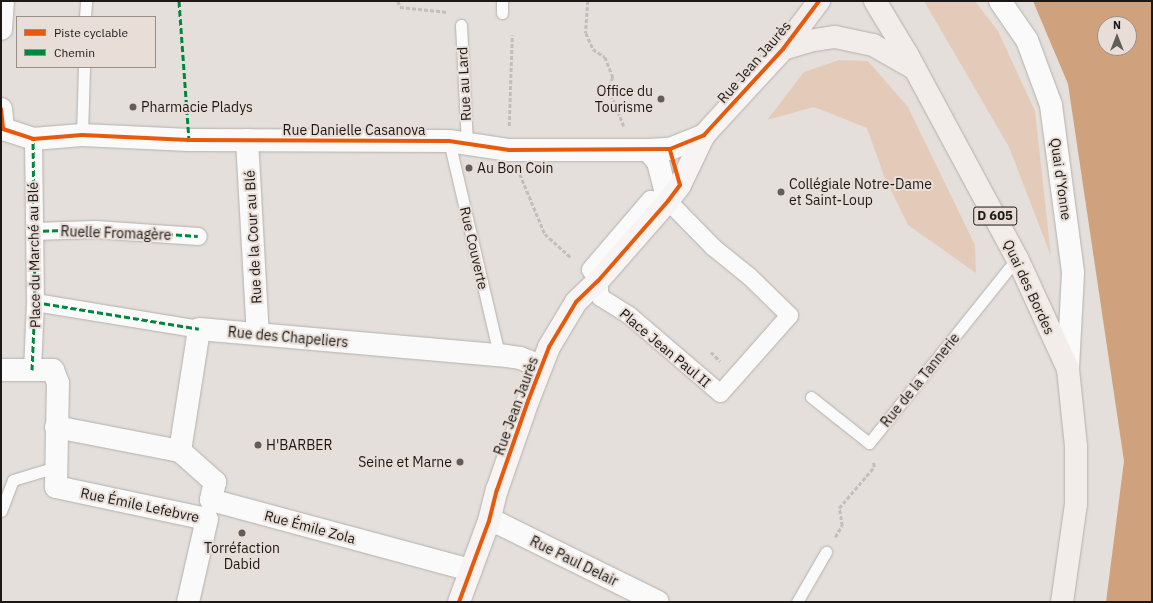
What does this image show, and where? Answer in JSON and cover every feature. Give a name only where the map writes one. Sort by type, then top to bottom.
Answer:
[{"type":"main road","name":"Rue Jean Jaurès","points":[[460,602],[489,521],[497,490],[549,347],[576,302],[598,281],[668,201],[680,185],[704,135],[783,49],[819,1]]},
{"type":"main road","name":"Quai des Bordes","points":[[875,1],[915,69],[1017,258],[1068,369],[1076,446],[1076,504],[1062,602]]},
{"type":"main road","points":[[783,49],[809,41],[835,37],[873,45],[915,69]]},
{"type":"street","points":[[1,29],[3,1]]},
{"type":"street","name":"Quai d'Yonne","points":[[1000,1],[1026,40],[1051,105],[1073,273],[1068,369]]},
{"type":"street","name":"Rue Danielle Casanova","points":[[2,119],[33,139],[82,135],[189,140],[458,142],[509,150],[670,149],[704,135]]},
{"type":"street","name":"Place du Marché au Blé","points":[[33,139],[36,302],[43,370]]},
{"type":"street","name":"Rue de la Cour au Blé","points":[[247,140],[258,334]]},
{"type":"street","points":[[640,150],[658,162],[668,201]]},
{"type":"street","name":"Place Jean Paul II","points":[[598,281],[600,297],[629,315],[720,393],[779,326],[789,314],[749,276],[713,247],[668,201]]},
{"type":"street","name":"Ruelle Fromagère","points":[[34,232],[95,229],[198,236]]},
{"type":"street","name":"Rue des Chapeliers","points":[[36,302],[198,329],[499,355],[520,358],[541,366]]},
{"type":"street","points":[[180,451],[198,329]]},
{"type":"street","points":[[1,370],[43,370],[58,383],[56,467]]},
{"type":"street","points":[[56,427],[180,451],[214,482],[209,509]]},
{"type":"street","name":"Rue Émile Lefebvre","points":[[56,467],[56,487],[209,509],[188,602]]},
{"type":"street","name":"Rue Émile Zola","points":[[209,509],[471,570]]},
{"type":"street","name":"Rue Paul Delair","points":[[489,521],[500,524],[658,602]]},
{"type":"lane","points":[[85,16],[86,1]]},
{"type":"lane","points":[[502,1],[502,13]]},
{"type":"lane","name":"Rue au Lard","points":[[458,142],[461,25]]},
{"type":"lane","points":[[82,135],[84,68]]},
{"type":"lane","name":"Rue Couverte","points":[[458,142],[499,355]]},
{"type":"lane","name":"Rue de la Tannerie","points":[[869,443],[1017,258]]},
{"type":"lane","points":[[811,397],[869,443]]},
{"type":"lane","points":[[1,511],[13,480],[56,467]]},
{"type":"lane","points":[[798,602],[826,552]]},
{"type":"path","points":[[398,1],[400,7],[448,11],[461,25]]},
{"type":"path","points":[[588,1],[586,33],[593,49],[605,57],[613,78],[609,89],[640,150]]},
{"type":"path","points":[[710,352],[723,363]]},
{"type":"path","points":[[826,552],[842,526],[839,508],[874,467],[869,443]]},
{"type":"shaded area","points":[[924,1],[975,1],[998,31],[1035,111],[1051,256],[1009,147]]},
{"type":"shaded area","points":[[1033,1],[1152,1],[1152,602],[1106,602],[1124,461],[1068,84]]},
{"type":"shaded area","points":[[839,60],[868,61],[908,107],[975,245],[976,273],[908,225],[884,176],[867,128],[814,107],[767,120],[804,72]]},
{"type":"marked path","points":[[179,1],[189,140]]},
{"type":"marked path","points":[[32,370],[35,302],[33,139]]},
{"type":"marked path","points":[[34,231],[95,229],[198,236]]},
{"type":"marked path","points":[[35,302],[199,329]]},
{"type":"cycle path","points":[[1,109],[3,129],[33,139],[82,135],[189,140],[449,141],[509,150],[670,149],[704,135],[783,49],[819,1]]},
{"type":"cycle path","points":[[459,602],[489,521],[497,490],[528,401],[549,347],[576,302],[598,281],[668,201],[680,185],[670,149]]},
{"type":"place","name":"Office du Tourisme","points":[[661,99]]},
{"type":"place","name":"Pharmacie Pladys","points":[[133,107]]},
{"type":"place","name":"Au Bon Coin","points":[[469,168]]},
{"type":"place","name":"Collégiale Notre-Dame et Saint-Loup","points":[[781,192]]},
{"type":"place","name":"H'BARBER","points":[[258,445]]},
{"type":"place","name":"Seine et Marne","points":[[460,462]]},
{"type":"place","name":"Torréfaction Dabid","points":[[242,533]]}]
